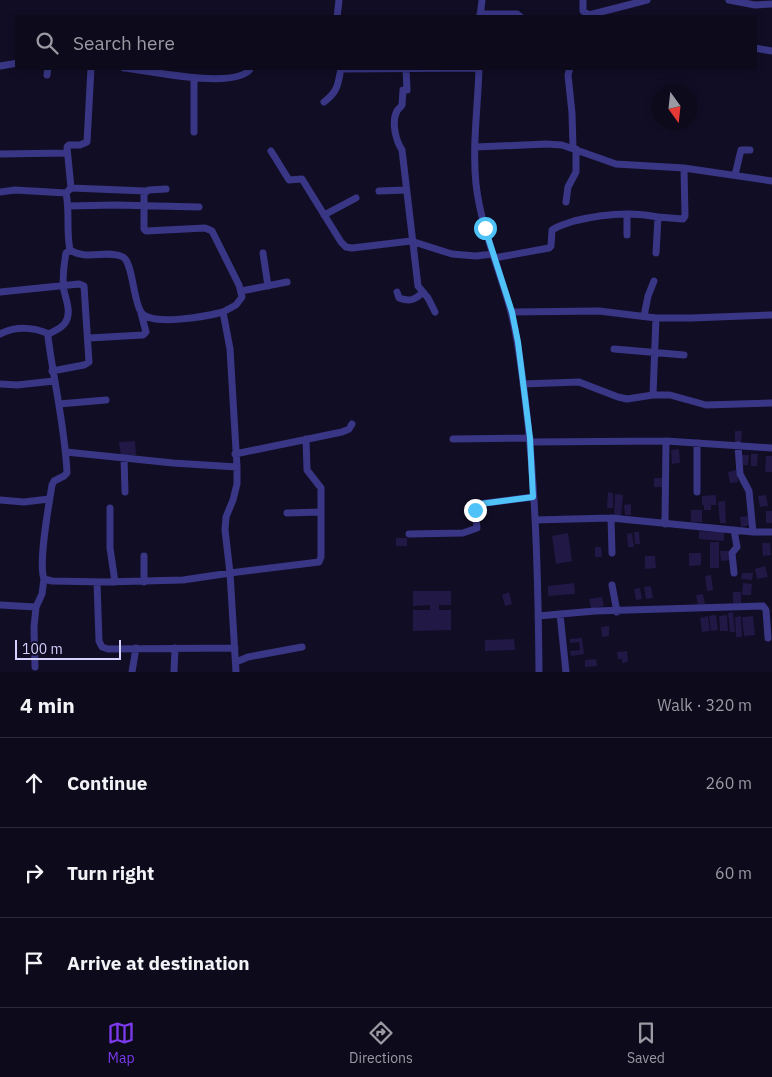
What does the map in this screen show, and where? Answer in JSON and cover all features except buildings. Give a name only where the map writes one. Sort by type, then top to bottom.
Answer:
[{"type":"street","points":[[337,15],[339,0]]},
{"type":"street","points":[[480,15],[482,0]]},
{"type":"street","points":[[583,0],[583,15],[623,8],[647,0]]},
{"type":"street","points":[[729,0],[754,5],[772,4]]},
{"type":"street","points":[[498,15],[518,15]]},
{"type":"street","points":[[757,49],[772,52]]},
{"type":"street","points":[[0,66],[15,64]]},
{"type":"street","points":[[70,250],[67,224],[67,148],[69,145],[80,145],[86,142],[90,70]]},
{"type":"street","points":[[140,70],[194,78],[227,78],[242,75],[250,70]]},
{"type":"street","points":[[324,102],[337,89],[340,70]]},
{"type":"street","points":[[406,70],[407,90],[403,90],[402,105],[397,111],[395,121],[396,141],[402,150],[411,241],[418,286],[428,298],[435,312]]},
{"type":"street","points":[[479,70],[475,169],[478,198],[493,256],[512,312],[530,440],[539,672]]},
{"type":"street","points":[[566,202],[568,187],[576,172],[568,75],[569,70]]},
{"type":"street","points":[[194,78],[194,132]]},
{"type":"street","points":[[476,147],[562,145],[616,164],[684,168],[772,181]]},
{"type":"street","points":[[735,175],[740,150],[750,150]]},
{"type":"street","points":[[271,151],[289,180],[302,179],[346,247],[352,248],[411,241],[452,254],[476,256],[493,256],[549,248],[551,246],[552,230],[558,226],[601,215],[627,214],[683,219],[685,216],[684,168]]},
{"type":"street","points":[[0,154],[67,153]]},
{"type":"street","points":[[0,192],[15,190],[146,191],[166,188]]},
{"type":"street","points":[[379,192],[406,190]]},
{"type":"street","points":[[141,313],[151,318],[194,318],[223,312],[236,305],[242,297],[239,285],[212,231],[205,228],[146,231],[144,229],[146,191]]},
{"type":"street","points":[[324,215],[356,198]]},
{"type":"street","points":[[68,206],[199,207]]},
{"type":"street","points":[[627,214],[627,235]]},
{"type":"street","points":[[656,253],[658,217]]},
{"type":"street","points":[[49,334],[65,324],[68,317],[63,286],[66,253],[70,250]]},
{"type":"street","points":[[70,250],[81,255],[112,255],[122,257],[127,261],[146,332],[143,335],[89,338]]},
{"type":"street","points":[[263,253],[268,286]]},
{"type":"street","points":[[644,316],[648,296],[654,281]]},
{"type":"street","points":[[240,291],[287,282]]},
{"type":"street","points":[[0,292],[79,284],[84,286],[90,360],[88,364],[52,371]]},
{"type":"street","points":[[396,292],[396,296],[408,301],[417,298],[423,292]]},
{"type":"street","points":[[512,312],[599,311],[656,318],[772,314]]},
{"type":"street","points":[[223,312],[230,349],[237,467],[237,484],[225,524],[236,672]]},
{"type":"street","points":[[653,395],[656,318]]},
{"type":"street","points":[[0,334],[9,330],[33,328],[49,334]]},
{"type":"street","points":[[35,667],[34,626],[36,607],[42,594],[44,579],[42,574],[43,556],[49,500],[54,481],[67,473],[60,404],[52,371],[49,334]]},
{"type":"street","points":[[614,349],[654,354],[684,355]]},
{"type":"street","points":[[0,384],[17,385],[54,381]]},
{"type":"street","points":[[523,384],[571,381],[627,399],[653,395],[670,395],[706,405],[772,403]]},
{"type":"street","points":[[60,404],[106,400]]},
{"type":"street","points":[[235,454],[346,430],[352,424]]},
{"type":"street","points":[[44,579],[52,581],[97,582],[183,580],[319,562],[321,558],[320,487],[307,469],[306,439]]},
{"type":"street","points":[[453,439],[666,441],[772,448]]},
{"type":"street","points":[[665,524],[666,441]]},
{"type":"street","points":[[697,443],[697,492]]},
{"type":"street","points":[[738,445],[740,474],[749,491],[753,532]]},
{"type":"street","points":[[66,452],[172,463],[237,467]]},
{"type":"street","points":[[124,458],[125,492]]},
{"type":"street","points":[[409,534],[463,533],[472,530],[478,525],[475,507],[478,504],[533,497]]},
{"type":"street","points":[[0,500],[24,502],[49,500]]},
{"type":"street","points":[[110,508],[110,548],[115,582]]},
{"type":"street","points":[[287,513],[320,512]]},
{"type":"street","points":[[534,520],[611,518],[753,532],[772,532]]},
{"type":"street","points":[[611,518],[612,554]]},
{"type":"street","points":[[734,530],[737,547],[732,552],[734,573]]},
{"type":"street","points":[[144,556],[144,582]]},
{"type":"street","points":[[97,582],[97,607],[100,644],[102,647],[108,649],[235,648]]},
{"type":"street","points":[[612,585],[617,612]]},
{"type":"street","points":[[0,606],[36,607]]},
{"type":"street","points":[[538,616],[763,606],[766,610],[768,638]]},
{"type":"street","points":[[560,614],[566,672]]},
{"type":"street","points":[[236,662],[248,657],[302,647]]},
{"type":"street","points":[[132,672],[136,648]]},
{"type":"street","points":[[174,672],[175,648]]},
{"type":"route","points":[[475,510],[475,507],[480,504],[533,497],[530,438],[518,342],[512,312],[485,228]]}]
